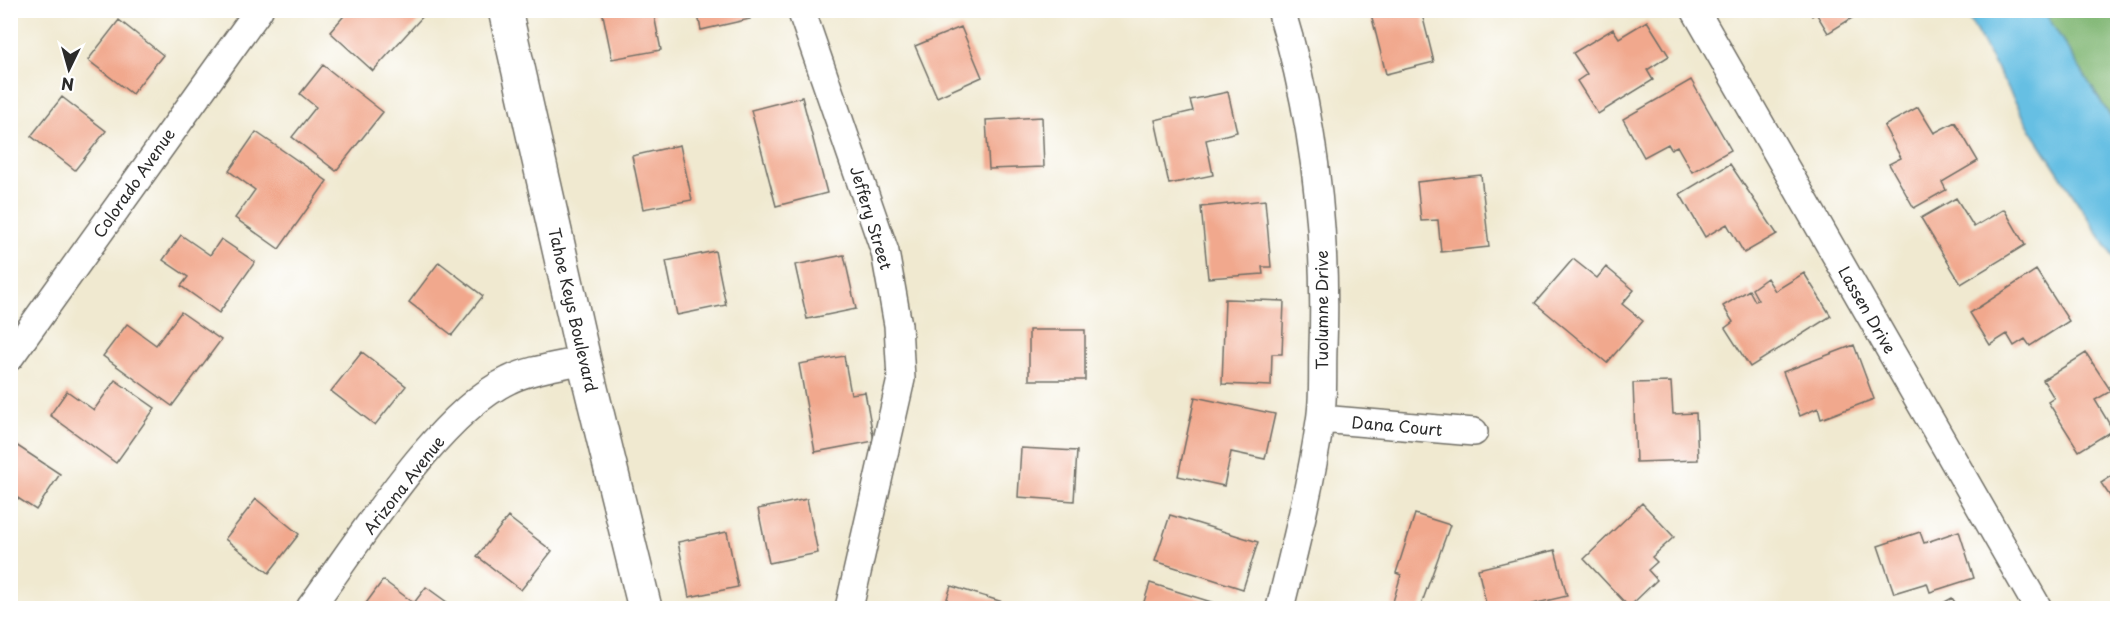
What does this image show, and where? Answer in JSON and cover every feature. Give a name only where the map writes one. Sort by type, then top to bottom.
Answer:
[{"type":"street","name":"Colorado Avenue","points":[[10,357],[259,10]]},
{"type":"street","name":"Tahoe Keys Boulevard","points":[[505,10],[584,360],[645,609]]},
{"type":"street","name":"Jeffery Street","points":[[801,10],[885,252],[898,325],[901,379],[849,609]]},
{"type":"street","name":"Tuolumne Drive","points":[[1280,609],[1298,537],[1321,419],[1324,315],[1320,193],[1297,61],[1281,10]]},
{"type":"street","name":"Lassen Drive","points":[[1695,10],[2038,609]]},
{"type":"street","name":"Arizona Avenue","points":[[310,609],[420,459],[472,403],[510,379],[584,360]]},
{"type":"street","name":"Dana Court","points":[[1321,419],[1474,432]]},
{"type":"green space","points":[[2044,11],[2117,11],[2117,127],[2047,18]]},
{"type":"water","points":[[1965,11],[2044,11],[2117,127],[2117,263],[2031,130]]},
{"type":"building","points":[[349,10],[422,10],[425,14],[373,71],[330,32]]},
{"type":"building","points":[[602,10],[653,10],[661,50],[612,59]]},
{"type":"building","points":[[697,10],[748,10],[750,19],[701,30]]},
{"type":"building","points":[[1370,10],[1421,10],[1434,62],[1386,74]]},
{"type":"building","points":[[1808,10],[1865,10],[1828,33],[1816,13],[1812,16]]},
{"type":"building","points":[[119,20],[163,55],[132,94],[88,60]]},
{"type":"building","points":[[1647,21],[1669,56],[1647,70],[1653,80],[1598,114],[1577,81],[1587,74],[1573,53],[1613,29],[1619,38]]},
{"type":"building","points":[[961,27],[982,77],[937,97],[915,46]]},
{"type":"building","points":[[323,65],[383,112],[336,171],[292,137],[316,107],[300,94]]},
{"type":"building","points":[[1691,80],[1731,150],[1692,172],[1677,146],[1671,149],[1668,144],[1644,157],[1623,119]]},
{"type":"building","points":[[1228,92],[1237,132],[1206,140],[1213,175],[1169,184],[1155,120],[1193,111],[1190,100]]},
{"type":"building","points":[[62,97],[106,131],[75,170],[31,136]]},
{"type":"building","points":[[802,97],[827,193],[776,206],[751,110]]},
{"type":"building","points":[[1918,107],[1934,133],[1955,122],[1978,161],[1942,182],[1946,190],[1914,208],[1889,164],[1901,158],[1884,126]]},
{"type":"building","points":[[1042,117],[1044,167],[989,169],[986,120]]},
{"type":"building","points":[[256,132],[327,181],[279,249],[235,218],[255,190],[229,171]]},
{"type":"building","points":[[680,145],[692,200],[643,209],[632,156]]},
{"type":"building","points":[[1730,164],[1777,234],[1744,253],[1727,224],[1705,237],[1680,194]]},
{"type":"building","points":[[1481,175],[1489,247],[1441,252],[1438,220],[1421,221],[1417,182]]},
{"type":"building","points":[[1956,198],[1974,227],[2004,209],[2025,245],[1961,284],[1921,218]]},
{"type":"building","points":[[1265,200],[1271,267],[1262,267],[1263,274],[1208,278],[1201,207]]},
{"type":"building","points":[[181,235],[210,255],[221,239],[255,262],[219,313],[181,286],[188,277],[163,260]]},
{"type":"building","points":[[715,251],[726,305],[677,315],[666,261]]},
{"type":"building","points":[[844,255],[856,309],[807,319],[795,265]]},
{"type":"building","points":[[1573,259],[1597,278],[1606,267],[1634,290],[1622,304],[1643,321],[1607,363],[1535,303]]},
{"type":"building","points":[[439,262],[483,296],[452,335],[409,302]]},
{"type":"building","points":[[2036,270],[2069,321],[2030,346],[2025,339],[2014,346],[2007,334],[1990,345],[1970,313]]},
{"type":"building","points":[[1804,273],[1831,316],[1750,367],[1725,328],[1733,322],[1723,306],[1749,290],[1755,301],[1758,300],[1752,289],[1767,278],[1775,291]]},
{"type":"building","points":[[1225,299],[1284,301],[1282,354],[1272,354],[1271,386],[1222,384]]},
{"type":"building","points":[[181,312],[221,340],[172,406],[103,356],[127,324],[156,345]]},
{"type":"building","points":[[1029,330],[1085,330],[1085,380],[1029,380]]},
{"type":"building","points":[[1854,345],[1874,399],[1821,419],[1818,408],[1800,416],[1783,372]]},
{"type":"building","points":[[362,352],[406,386],[375,425],[331,391]]},
{"type":"building","points":[[2086,353],[2111,391],[2095,400],[2113,430],[2079,451],[2048,402],[2054,398],[2043,380]]},
{"type":"building","points":[[844,356],[851,394],[865,392],[874,441],[815,452],[799,364]]},
{"type":"building","points":[[115,380],[155,408],[116,463],[50,415],[67,391],[94,410]]},
{"type":"building","points":[[1671,382],[1673,414],[1696,413],[1698,460],[1636,462],[1633,383]]},
{"type":"building","points":[[1195,397],[1275,414],[1265,459],[1231,452],[1224,486],[1178,476]]},
{"type":"building","points":[[16,445],[60,474],[36,510],[10,493],[10,454]]},
{"type":"building","points":[[1021,448],[1077,451],[1074,501],[1018,497]]},
{"type":"building","points":[[2118,472],[2118,508],[2101,483]]},
{"type":"building","points":[[256,499],[299,534],[269,573],[225,539]]},
{"type":"building","points":[[807,499],[818,553],[769,563],[758,509]]},
{"type":"building","points":[[1642,503],[1674,537],[1652,557],[1657,562],[1648,570],[1657,580],[1629,607],[1584,559]]},
{"type":"building","points":[[1415,514],[1450,525],[1420,608],[1402,608],[1392,605],[1401,575],[1396,573]]},
{"type":"building","points":[[1170,515],[1258,542],[1243,589],[1155,561]]},
{"type":"building","points":[[508,517],[552,551],[521,590],[477,556]]},
{"type":"building","points":[[1959,531],[1974,578],[1930,592],[1927,583],[1894,593],[1878,546],[1920,532],[1924,543]]},
{"type":"building","points":[[727,532],[738,587],[689,597],[678,542]]},
{"type":"building","points":[[1555,550],[1567,596],[1516,608],[1487,608],[1478,569]]},
{"type":"building","points":[[383,580],[414,603],[426,587],[455,608],[368,608],[364,606]]},
{"type":"building","points":[[1150,583],[1221,605],[1220,608],[1142,608]]},
{"type":"building","points":[[951,586],[1022,608],[944,608]]},
{"type":"building","points":[[1952,598],[1959,608],[1934,608]]}]
